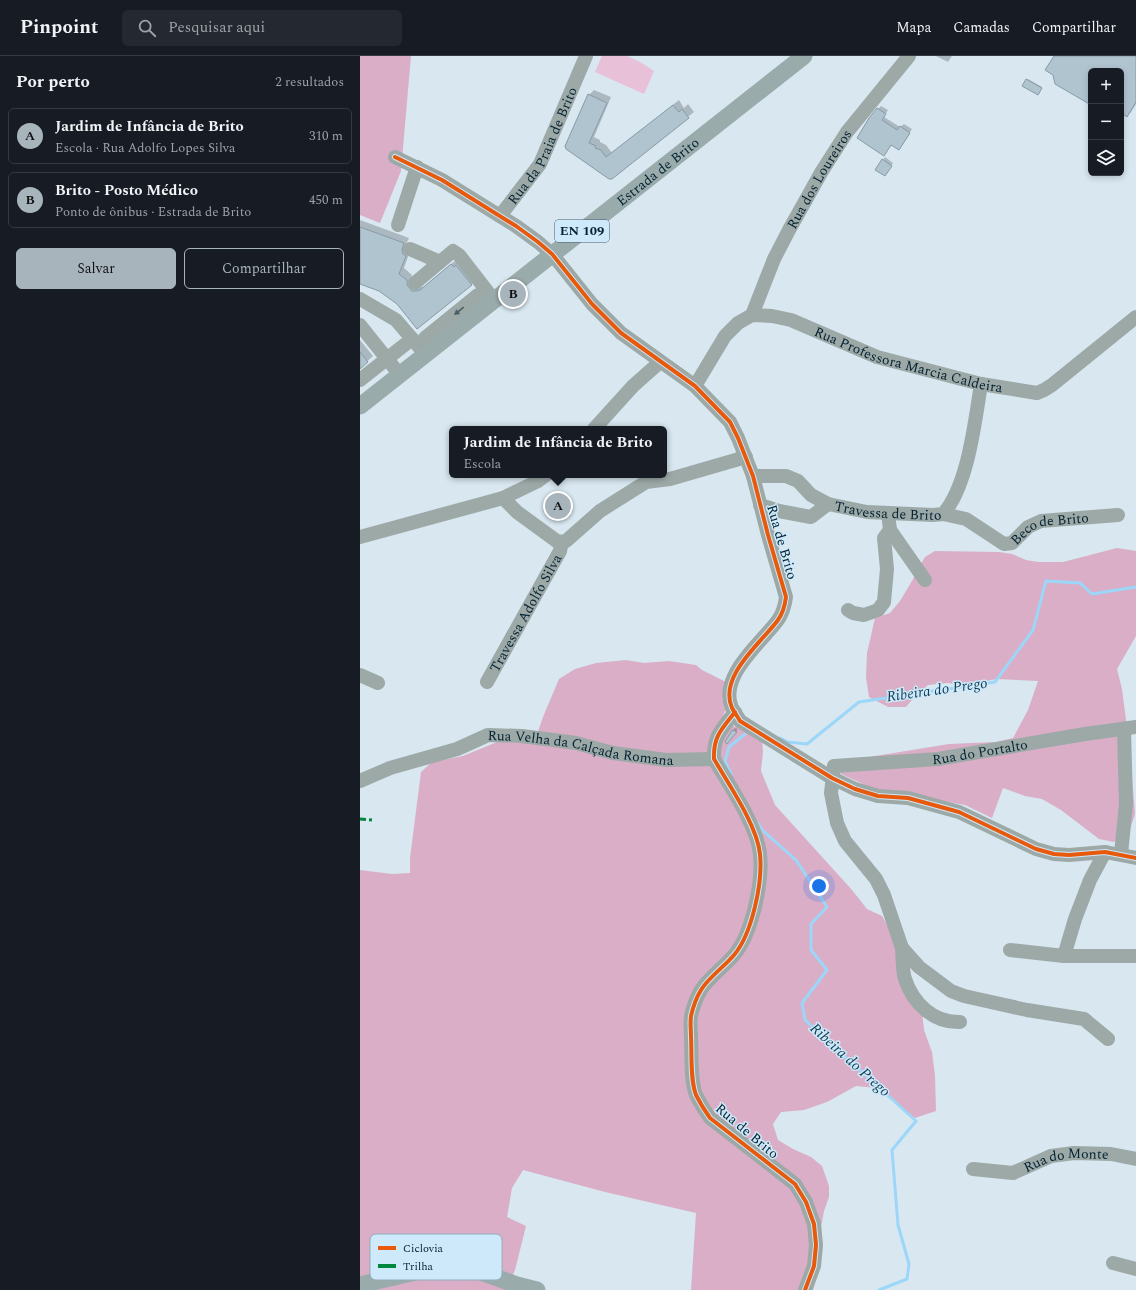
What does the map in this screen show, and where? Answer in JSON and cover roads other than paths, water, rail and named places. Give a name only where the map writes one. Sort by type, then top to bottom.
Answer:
[{"type":"main road","name":"Estrada de Brito","points":[[360,406],[804,56]]},
{"type":"main road","points":[[360,1285],[381,1280]]},
{"type":"main road","points":[[502,1280],[537,1290]]},
{"type":"street","name":"Rua da Praia de Brito","points":[[552,254],[516,226],[500,216],[540,164],[586,56]]},
{"type":"street","name":"Rua dos Loureiros","points":[[752,315],[780,248],[822,171],[847,132],[909,56]]},
{"type":"street","points":[[395,157],[442,180],[500,216]]},
{"type":"street","points":[[398,225],[417,167]]},
{"type":"street","points":[[410,249],[440,262]]},
{"type":"street","points":[[415,283],[453,252],[459,255],[491,303]]},
{"type":"street","name":"Rua de Brito","points":[[552,254],[592,304],[621,333],[695,386],[730,422],[746,457],[753,476],[786,597],[785,606],[779,619],[736,671],[730,691],[732,707],[735,712]]},
{"type":"street","points":[[360,299],[396,320],[412,339],[429,351]]},
{"type":"street","points":[[695,386],[725,336],[738,323],[752,315]]},
{"type":"street","name":"Rua Professora Marcia Caldeira","points":[[752,315],[772,316],[791,320],[877,356],[982,384],[1037,393],[1044,390],[1136,317]]},
{"type":"street","points":[[360,325],[400,375]]},
{"type":"street","points":[[360,380],[412,339]]},
{"type":"street","points":[[597,426],[633,386],[660,362]]},
{"type":"street","name":"Travessa de Brito","points":[[753,476],[786,476],[798,481],[811,495],[828,504],[867,512],[933,515],[943,514],[950,506],[962,477],[972,440],[982,384]]},
{"type":"street","points":[[503,498],[517,512],[558,542],[562,542],[566,541],[600,511],[646,482],[670,479],[746,457]]},
{"type":"street","points":[[360,537],[503,498],[542,478]]},
{"type":"street","points":[[760,505],[778,511],[811,517],[828,504]]},
{"type":"street","points":[[888,513],[890,530],[925,580]]},
{"type":"street","name":"Beco de Brito","points":[[943,514],[966,518],[1004,544],[1012,543],[1028,527],[1041,521],[1118,515]]},
{"type":"street","points":[[848,610],[853,613],[864,615],[878,610],[884,602],[887,569],[884,538],[890,530]]},
{"type":"street","name":"Travessa Adolfo Silva","points":[[487,682],[560,551],[562,542]]},
{"type":"street","points":[[360,675],[378,683]]},
{"type":"street","points":[[714,759],[714,747],[719,732],[735,712],[740,721],[832,778],[855,789],[878,796],[908,798],[959,812],[1036,849],[1054,854],[1069,855],[1105,852],[1136,858]]},
{"type":"street","points":[[1121,854],[1131,804],[1130,728]]},
{"type":"street","name":"Rua do Portalto","points":[[832,778],[834,766],[938,759],[1084,734],[1130,728]]},
{"type":"street","name":"Rua Velha da Calçada Romana","points":[[360,781],[390,768],[457,749],[488,735],[522,736],[576,743],[613,754],[666,760],[714,759]]},
{"type":"street","name":"Rua de Brito","points":[[714,759],[752,825],[760,854],[760,875],[753,919],[744,940],[734,955],[701,990],[694,1004],[691,1017],[692,1068],[696,1093],[710,1118],[795,1184],[806,1202],[814,1224],[816,1246],[814,1266],[805,1290]]},
{"type":"street","points":[[832,778],[830,794],[837,823],[844,841],[876,879],[884,894],[902,948],[905,978],[910,991],[925,1011],[936,1017],[953,1022],[960,1022]]},
{"type":"street","points":[[1064,956],[1075,919],[1090,880],[1105,852]]},
{"type":"street","points":[[902,948],[919,967],[951,991],[971,998],[1027,1010],[1084,1019],[1108,1039]]},
{"type":"street","points":[[1010,950],[1064,956],[1136,956]]},
{"type":"street","name":"Rua do Monte","points":[[973,1169],[1013,1173],[1051,1156],[1074,1152],[1111,1154],[1136,1159]]},
{"type":"street","points":[[1113,1263],[1136,1269]]},
{"type":"waterway","name":"Ribeira do Prego","points":[[780,738],[788,742],[807,744],[859,702],[995,682],[1033,630],[1046,581],[1080,583],[1092,594],[1136,587]]},
{"type":"waterway","name":"Ribeira do Prego","points":[[731,774],[725,761],[729,747],[745,734]]},
{"type":"waterway","name":"Ribeira do Prego","points":[[758,823],[761,829],[796,860],[827,907],[811,924],[811,950],[827,970],[802,1003],[805,1020],[916,1121],[892,1150],[898,1225],[909,1264],[907,1279],[879,1290]]},
{"type":"place","name":"Brito - Posto Médico","points":[[513,294]]},
{"type":"place","name":"Jardim de Infância de Brito","points":[[558,506]]}]
